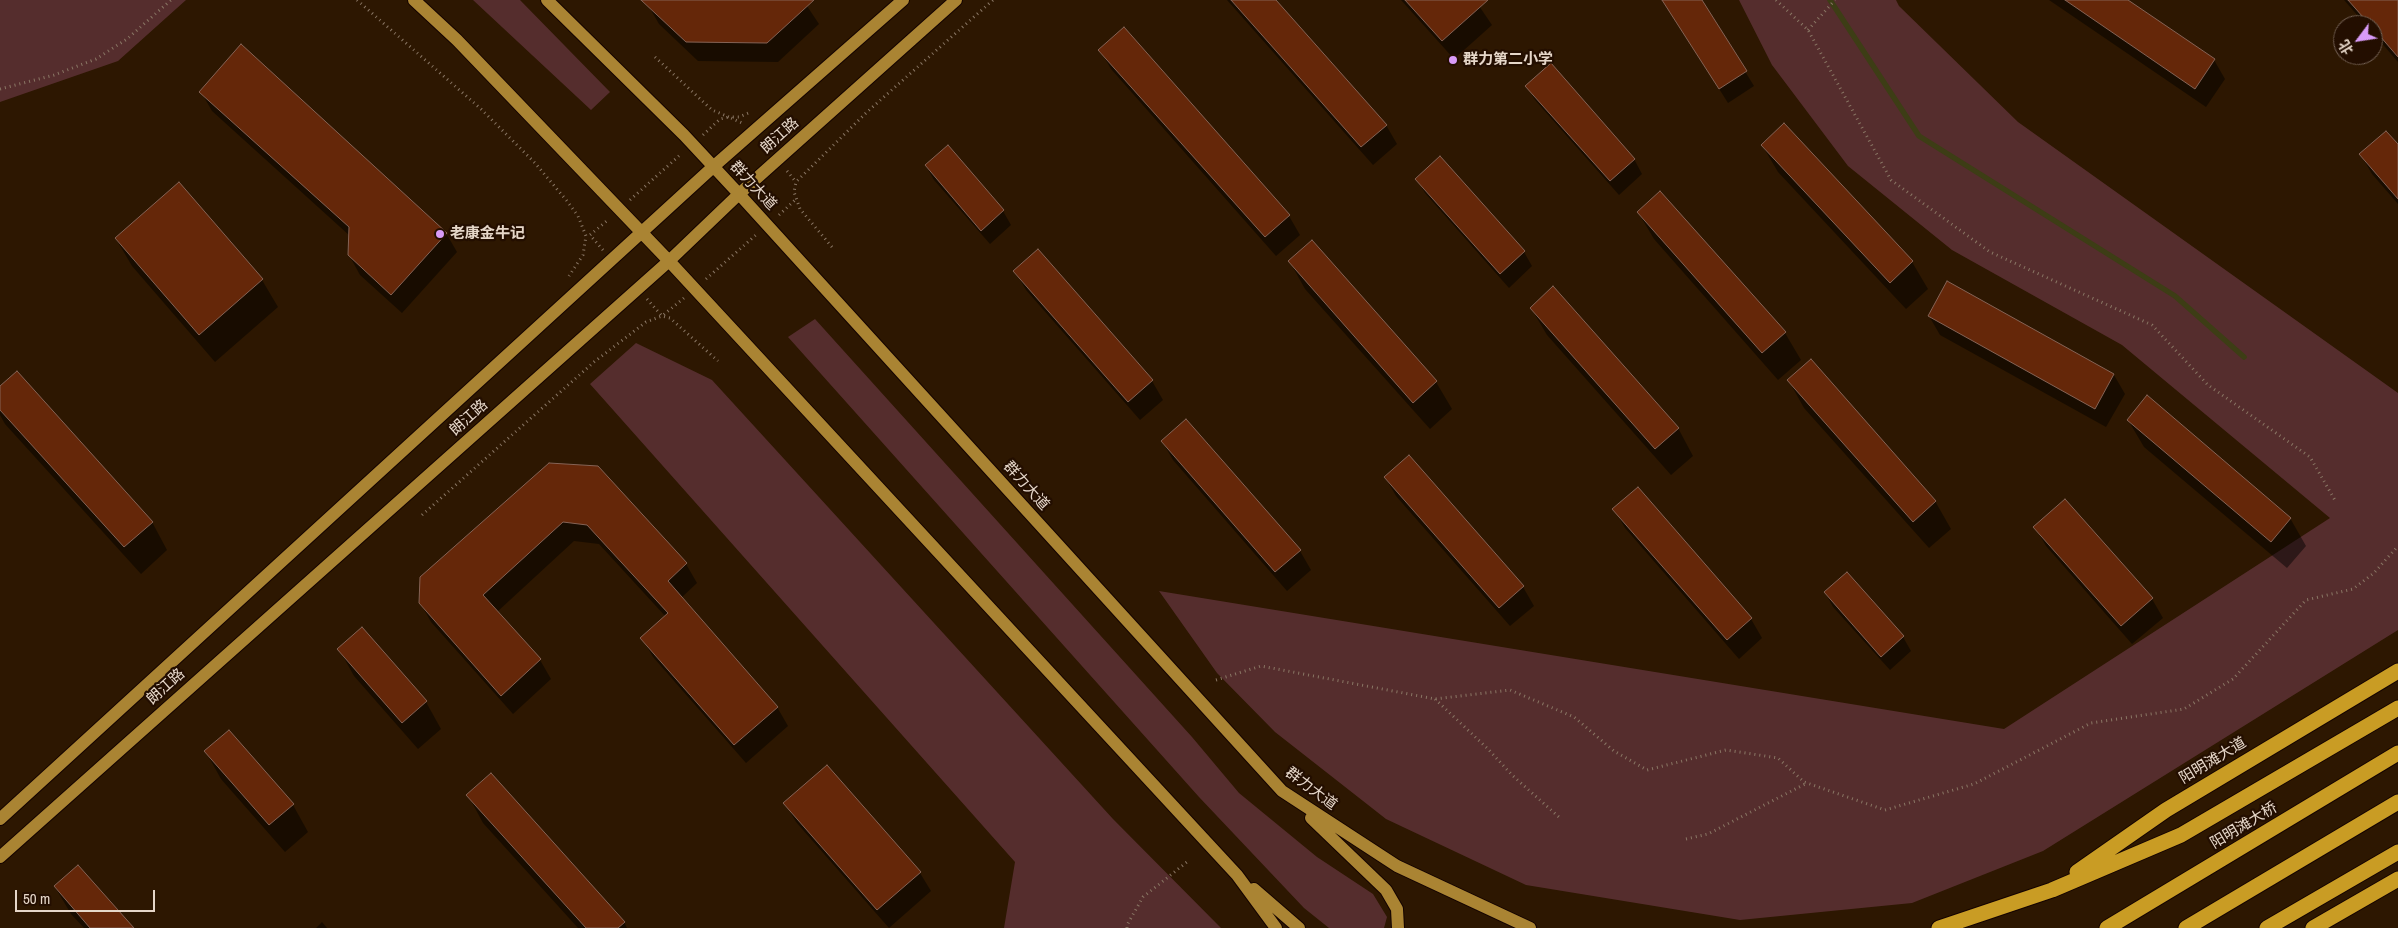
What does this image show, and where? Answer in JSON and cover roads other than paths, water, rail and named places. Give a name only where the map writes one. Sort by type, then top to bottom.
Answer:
[{"type":"highway","name":"阳明滩大道","points":[[2052,890],[2166,810],[2398,671]]},
{"type":"highway","points":[[1939,928],[2052,890],[2181,834],[2398,708]]},
{"type":"highway","name":"阳明滩大桥","points":[[2107,928],[2398,753]]},
{"type":"highway","points":[[2186,928],[2398,802]]},
{"type":"highway","points":[[2267,928],[2398,852]]},
{"type":"highway","points":[[2313,928],[2398,878]]},
{"type":"main road","points":[[414,0],[464,47],[669,261],[1237,875],[1276,928]]},
{"type":"main road","name":"群力大道","points":[[547,0],[740,194],[1282,791],[1397,866],[1530,928]]},
{"type":"main road","name":"朗江路","points":[[0,819],[713,167],[903,0]]},
{"type":"main road","name":"朗江路","points":[[0,857],[669,261],[740,194],[956,0]]},
{"type":"main road","points":[[1282,791],[1386,890],[1397,909],[1398,928]]},
{"type":"main road","points":[[1237,875],[1299,928]]},
{"type":"waterway","points":[[1830,0],[1919,136],[2175,296],[2244,357]]},
{"type":"place","name":"群力第二小学","points":[[1453,60]]},
{"type":"place","name":"老康金牛记","points":[[440,234]]}]
